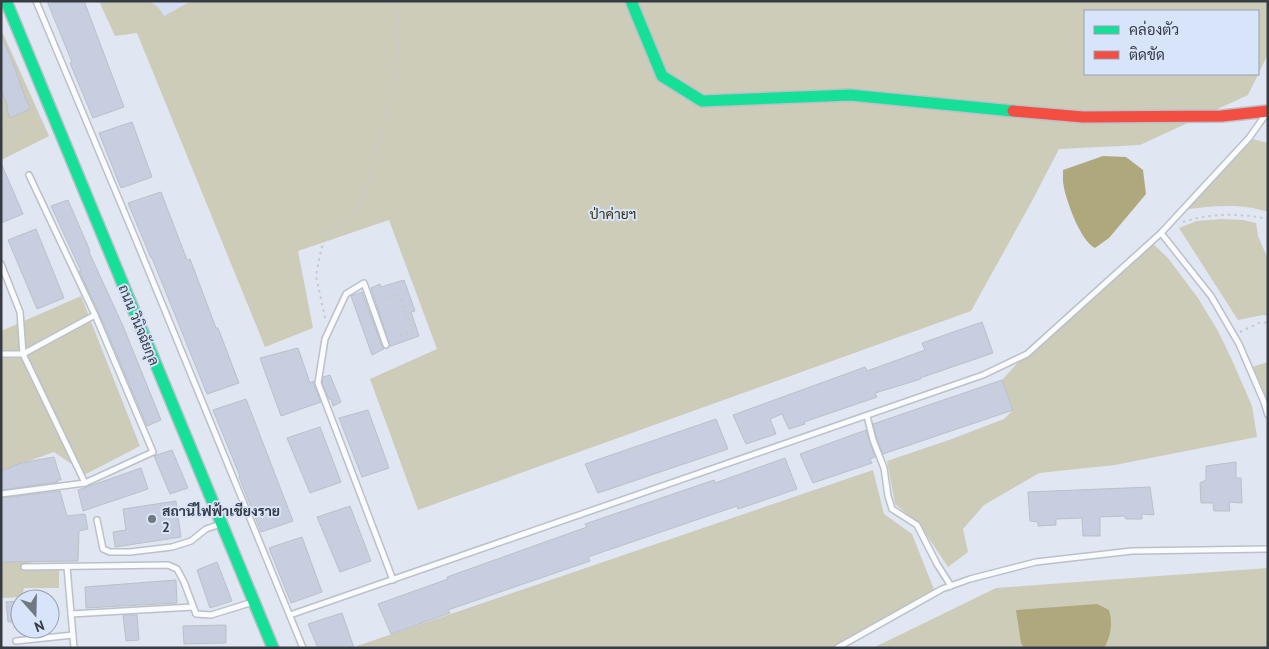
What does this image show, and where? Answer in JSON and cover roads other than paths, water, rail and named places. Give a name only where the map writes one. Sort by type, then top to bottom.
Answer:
[{"type":"street","name":"ถนน วินิจฉัยกุล","points":[[6,1],[273,648]]},
{"type":"street","points":[[631,1],[662,76],[702,101],[850,95],[1083,117],[1222,116],[1268,111]]},
{"type":"lane","points":[[36,1],[133,231],[304,648]]},
{"type":"lane","points":[[290,615],[983,376],[1027,354],[1161,233],[1249,138],[1268,111]]},
{"type":"lane","points":[[1,494],[85,483],[152,452],[95,315],[30,175]]},
{"type":"lane","points":[[1161,233],[1211,296],[1239,344],[1268,415]]},
{"type":"lane","points":[[1,264],[20,312],[23,354],[85,483]]},
{"type":"lane","points":[[386,345],[364,283],[346,294],[325,339],[318,383],[393,580]]},
{"type":"lane","points":[[1,354],[23,354],[95,315]]},
{"type":"lane","points":[[867,416],[884,468],[892,509],[917,525],[950,586]]},
{"type":"lane","points":[[98,520],[103,549],[110,552],[130,552],[172,547],[191,541],[206,530],[222,524]]},
{"type":"lane","points":[[836,648],[942,589],[970,579],[1036,562],[1132,551],[1268,549]]},
{"type":"lane","points":[[24,567],[168,565],[177,569],[196,614],[211,615],[254,601]]},
{"type":"lane","points":[[67,567],[74,648]]},
{"type":"lane","points":[[71,614],[193,607]]},
{"type":"lane","points":[[16,641],[73,636]]},
{"type":"place","name":"สถานีไฟฟ้าเชียงราย 2","points":[[152,519]]},
{"type":"park label","name":"ป่าค่ายฯ","points":[[613,214]]}]
